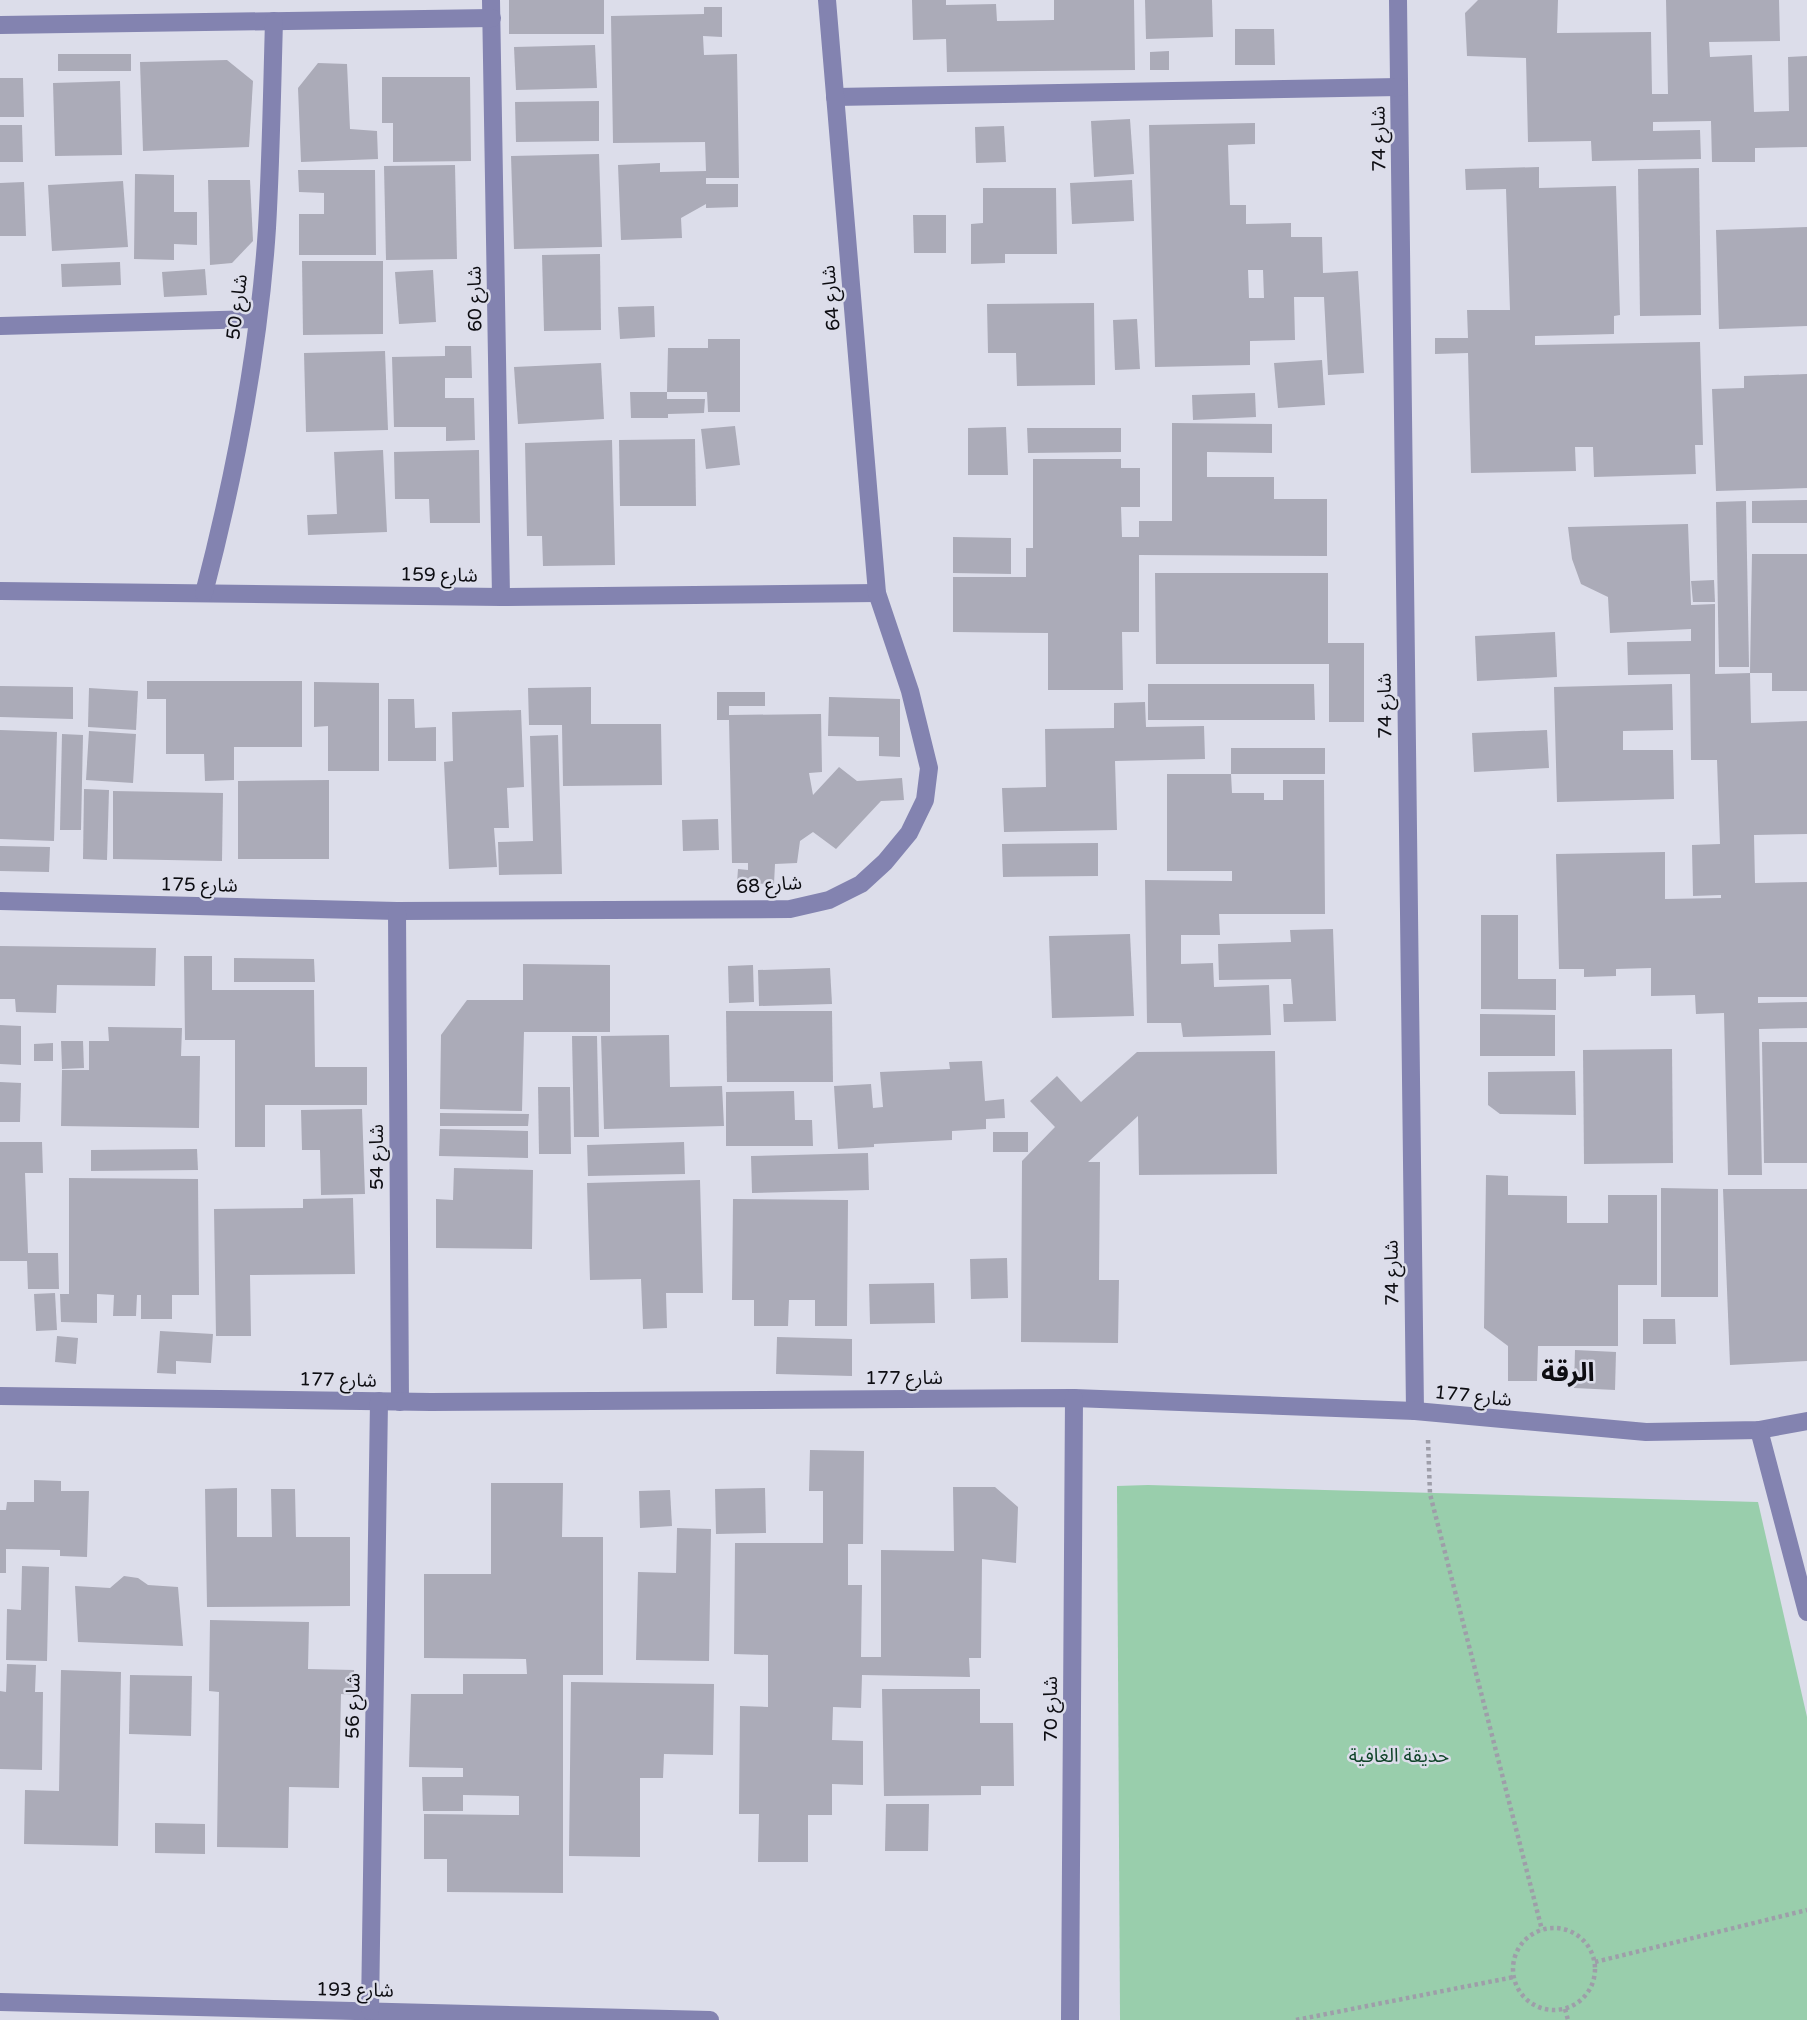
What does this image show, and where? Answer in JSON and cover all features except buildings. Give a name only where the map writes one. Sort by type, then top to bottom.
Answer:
[{"type":"street","name":"شارع 64","points":[[827,0],[877,593]]},
{"type":"street","name":"شارع 74","points":[[1398,0],[1421,1411]]},
{"type":"street","points":[[0,25],[274,21],[491,9]]},
{"type":"street","name":"شارع 60","points":[[491,9],[501,597]]},
{"type":"street","name":"شارع 50","points":[[204,593],[235,458],[257,319],[267,228],[274,21]]},
{"type":"street","points":[[835,97],[1399,87]]},
{"type":"street","points":[[0,326],[257,319]]},
{"type":"street","name":"شارع 159","points":[[0,591],[501,597],[877,593]]},
{"type":"street","name":"شارع 68","points":[[397,911],[790,909],[829,900],[861,884],[885,862],[909,833],[925,800],[929,768],[921,727],[877,593]]},
{"type":"street","name":"شارع 175","points":[[0,901],[397,911]]},
{"type":"street","name":"شارع 54","points":[[397,911],[400,1402]]},
{"type":"street","name":"شارع 177","points":[[0,1396],[400,1402],[1073,1398],[1421,1411],[1591,1430],[1646,1433],[1759,1430],[1807,1421]]},
{"type":"street","name":"شارع 70","points":[[1070,2020],[1073,1398]]},
{"type":"street","name":"شارع 56","points":[[370,2011],[379,1401]]},
{"type":"street","points":[[1759,1430],[1807,1612]]},
{"type":"street","name":"شارع 193","points":[[0,2002],[65,2012],[312,2015],[370,2011],[552,2018],[710,2020]]},
{"type":"path","points":[[1421,1411],[1430,1494],[1542,1930]]},
{"type":"path","points":[[1595,1962],[1807,1910]]},
{"type":"path","points":[[1556,1928],[1581,1938],[1595,1962],[1595,1974],[1586,1996],[1565,2008],[1549,2010],[1533,2004],[1521,1993],[1514,1977],[1514,1962],[1519,1948],[1542,1930],[1556,1928]]},
{"type":"path","points":[[1296,2020],[1514,1977]]},
{"type":"path","points":[[1565,2008],[1568,2020]]},
{"type":"green space","name":"حديقة الغافية","points":[[1117,1486],[1758,1502],[1807,1717],[1807,2020],[1120,2020]]},
{"type":"district","name":"الرقة","points":[[1568,1372]]}]
